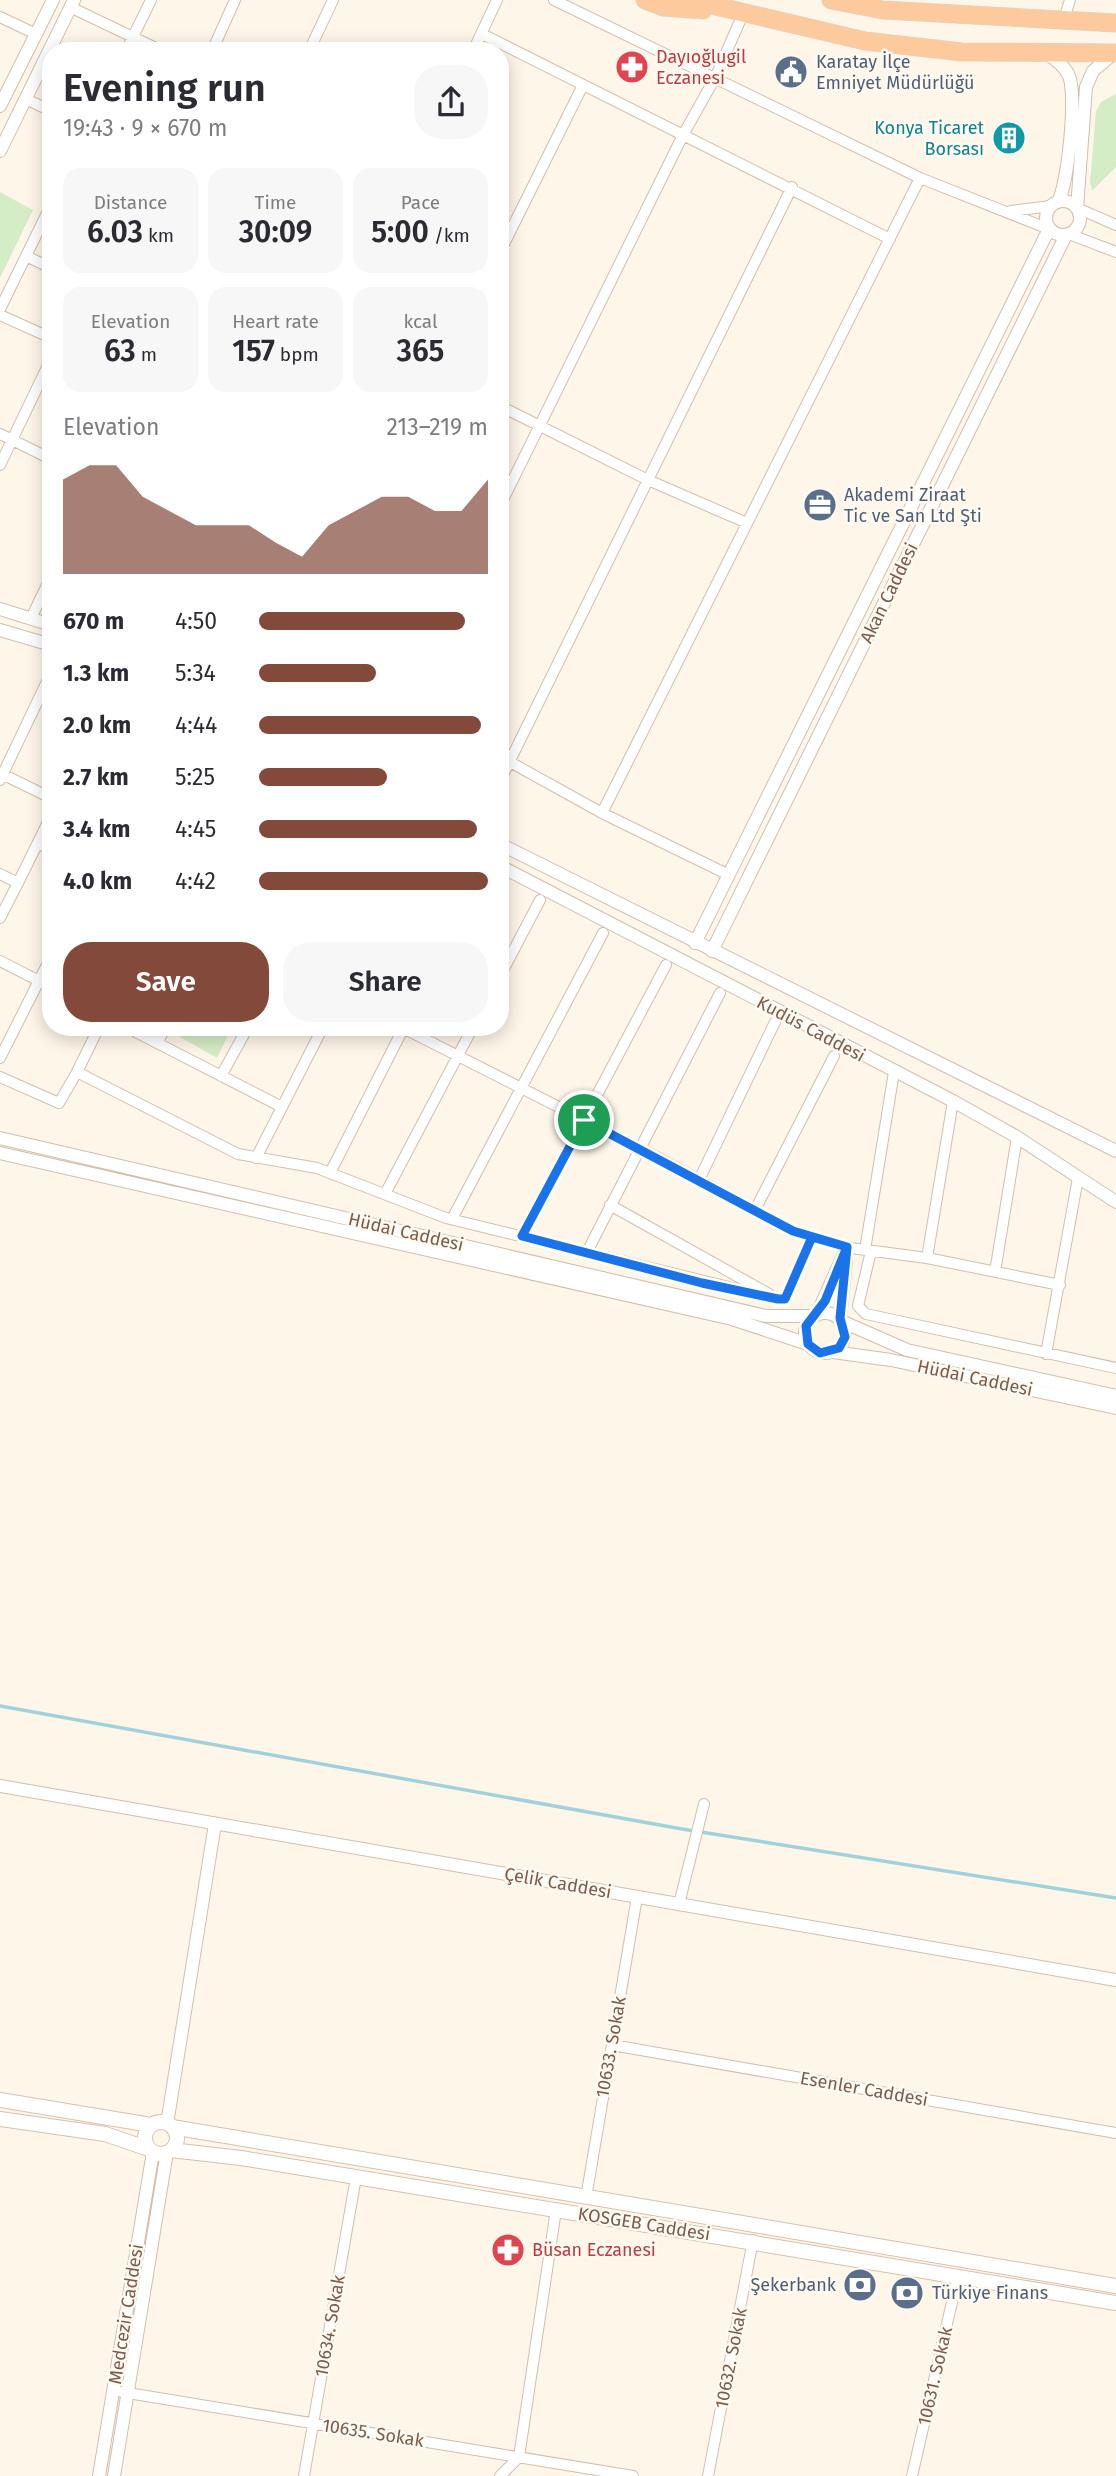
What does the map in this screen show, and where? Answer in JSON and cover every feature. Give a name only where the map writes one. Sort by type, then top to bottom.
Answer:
[{"type":"highway","points":[[645,0],[663,7],[738,13]]},
{"type":"highway","points":[[690,0],[865,41],[962,52],[1115,53]]},
{"type":"highway","points":[[831,0],[883,10],[1116,23]]},
{"type":"main road","points":[[0,2100],[151,2125],[145,2139],[160,2151],[176,2136],[169,2125]]},
{"type":"main road","name":"KOSGEB Caddesi","points":[[0,2119],[105,2134],[160,2151],[356,2177],[753,2240],[1116,2303]]},
{"type":"main road","name":"KOSGEB Caddesi","points":[[151,2125],[169,2125],[586,2197],[935,2253],[1116,2286]]},
{"type":"street","points":[[1,100],[53,0]]},
{"type":"street","points":[[131,42],[151,0]]},
{"type":"street","points":[[216,42],[235,0]]},
{"type":"street","points":[[313,42],[334,0]]},
{"type":"street","points":[[478,42],[497,0]]},
{"type":"street","points":[[554,0],[920,178],[1049,229],[1058,235],[1068,235],[1116,253]]},
{"type":"street","points":[[1063,22],[1070,0]]},
{"type":"street","points":[[54,42],[72,4],[143,42]]},
{"type":"street","points":[[509,488],[683,135],[715,78],[738,13]]},
{"type":"street","points":[[0,17],[36,34]]},
{"type":"street","points":[[482,34],[498,42]]},
{"type":"street","points":[[509,48],[792,187],[890,239]]},
{"type":"street","points":[[1046,53],[1063,67],[1072,86],[1066,183],[1046,216],[1049,229]]},
{"type":"street","points":[[1068,235],[1079,225],[1077,208],[1086,87],[1093,71],[1115,53]]},
{"type":"street","points":[[0,151],[42,66]]},
{"type":"street","points":[[509,234],[583,85]]},
{"type":"street","points":[[26,99],[42,107]]},
{"type":"street","points":[[603,813],[920,178]]},
{"type":"street","points":[[729,874],[603,813],[510,762],[792,187]]},
{"type":"street","points":[[1001,211],[1033,211],[1070,202],[1077,208],[1116,225]]},
{"type":"street","points":[[0,309],[42,223]]},
{"type":"street","name":"Akan Caddesi","points":[[695,943],[1049,229]]},
{"type":"street","name":"Akan Caddesi","points":[[712,951],[1068,235]]},
{"type":"street","points":[[26,256],[42,264]]},
{"type":"street","points":[[0,315],[42,334]]},
{"type":"street","points":[[0,465],[42,377]]},
{"type":"street","points":[[509,410],[648,480],[747,523]]},
{"type":"street","points":[[0,434],[42,455]]},
{"type":"street","points":[[31,618],[42,595]]},
{"type":"street","points":[[0,609],[42,622]]},
{"type":"street","points":[[0,630],[42,642]]},
{"type":"street","points":[[42,692],[1,776],[42,794]]},
{"type":"street","points":[[0,918],[42,833]]},
{"type":"street","points":[[37,843],[42,846]]},
{"type":"street","name":"Kudüs Caddesi","points":[[509,849],[1116,1151]]},
{"type":"street","name":"Kudüs Caddesi","points":[[509,871],[953,1101],[1017,1137],[1116,1202]]},
{"type":"street","points":[[0,874],[18,883]]},
{"type":"street","points":[[509,958],[540,900]]},
{"type":"street","points":[[452,1219],[603,933]]},
{"type":"street","points":[[0,961],[42,982]]},
{"type":"street","points":[[522,1236],[666,965]]},
{"type":"street","points":[[0,1058],[42,975]]},
{"type":"street","points":[[587,1252],[720,993]]},
{"type":"street","points":[[699,1180],[775,1022]]},
{"type":"street","points":[[0,1077],[58,1104],[95,1036]]},
{"type":"street","points":[[143,1036],[282,1107]]},
{"type":"street","points":[[157,1043],[161,1036]]},
{"type":"street","points":[[221,1076],[243,1036]]},
{"type":"street","points":[[256,1158],[318,1036]]},
{"type":"street","points":[[330,1173],[399,1036]]},
{"type":"street","points":[[419,1036],[793,1231],[847,1247],[927,1258],[1060,1285]]},
{"type":"street","points":[[385,1194],[468,1036]]},
{"type":"street","points":[[755,1210],[834,1056]]},
{"type":"street","points":[[77,1072],[238,1154],[330,1173],[452,1219],[702,1283],[785,1299],[812,1237]]},
{"type":"street","points":[[894,1072],[858,1306],[866,1314],[1116,1368]]},
{"type":"street","points":[[927,1258],[953,1101]]},
{"type":"street","points":[[995,1272],[1017,1137]]},
{"type":"street","name":"Hüdai Caddesi","points":[[0,1138],[766,1316],[815,1315]]},
{"type":"street","name":"Hüdai Caddesi","points":[[0,1153],[682,1308],[808,1344]]},
{"type":"street","points":[[1046,1354],[1078,1178]]},
{"type":"street","points":[[610,1205],[778,1299]]},
{"type":"street","points":[[847,1247],[841,1320],[845,1337],[833,1352],[820,1353],[808,1344],[806,1326],[815,1315],[847,1247]]},
{"type":"street","points":[[815,1315],[827,1312],[841,1320]]},
{"type":"street","name":"Hüdai Caddesi","points":[[841,1320],[907,1350],[1116,1396]]},
{"type":"street","name":"Hüdai Caddesi","points":[[833,1352],[891,1360],[1116,1408]]},
{"type":"street","name":"Çelik Caddesi","points":[[0,1786],[1116,1980]]},
{"type":"street","points":[[679,1904],[704,1804]]},
{"type":"street","points":[[169,2125],[215,1824]]},
{"type":"street","name":"10633. Sokak","points":[[586,2197],[637,1897]]},
{"type":"street","name":"Esenler Caddesi","points":[[612,2045],[1116,2133]]},
{"type":"street","name":"Medcezir Caddesi","points":[[99,2476],[113,2390],[160,2151]]},
{"type":"street","name":"Medcezir Caddesi","points":[[114,2476],[128,2393],[160,2151]]},
{"type":"street","name":"10634. Sokak","points":[[304,2476],[356,2177]]},
{"type":"street","points":[[500,2476],[519,2457],[556,2210]]},
{"type":"street","name":"10632. Sokak","points":[[708,2476],[753,2240]]},
{"type":"street","name":"10631. Sokak","points":[[912,2476],[958,2276]]},
{"type":"street","name":"10635. Sokak","points":[[113,2390],[633,2476]]},
{"type":"green space","points":[[1116,94],[1116,167],[1092,191],[1090,182],[1096,111],[1101,102]]},
{"type":"green space","points":[[0,192],[33,210],[0,278]]},
{"type":"green space","points":[[178,1036],[228,1036],[217,1058]]},
{"type":"waterway","points":[[0,1706],[682,1829],[1116,1898]]},
{"type":"place","name":"Dayıoğlugil Eczanesi","points":[[632,67]]},
{"type":"place","name":"Karatay İlçe Emniyet Müdürlüğü","points":[[791,72]]},
{"type":"place","name":"Konya Ticaret Borsası","points":[[1009,138]]},
{"type":"place","name":"Akademi Ziraat Tic ve San Ltd Şti","points":[[820,505]]},
{"type":"place","name":"Büsan Eczanesi","points":[[508,2250]]},
{"type":"place","name":"Şekerbank","points":[[860,2285]]},
{"type":"place","name":"Türkiye Finans","points":[[907,2293]]},
{"type":"route","points":[[584,1120],[522,1236],[702,1283],[778,1299],[785,1299],[812,1237],[847,1247],[825,1301],[809,1321],[805,1333],[809,1346],[820,1353],[833,1352],[839,1348],[846,1330],[840,1318],[847,1247],[793,1231],[584,1120]]}]
